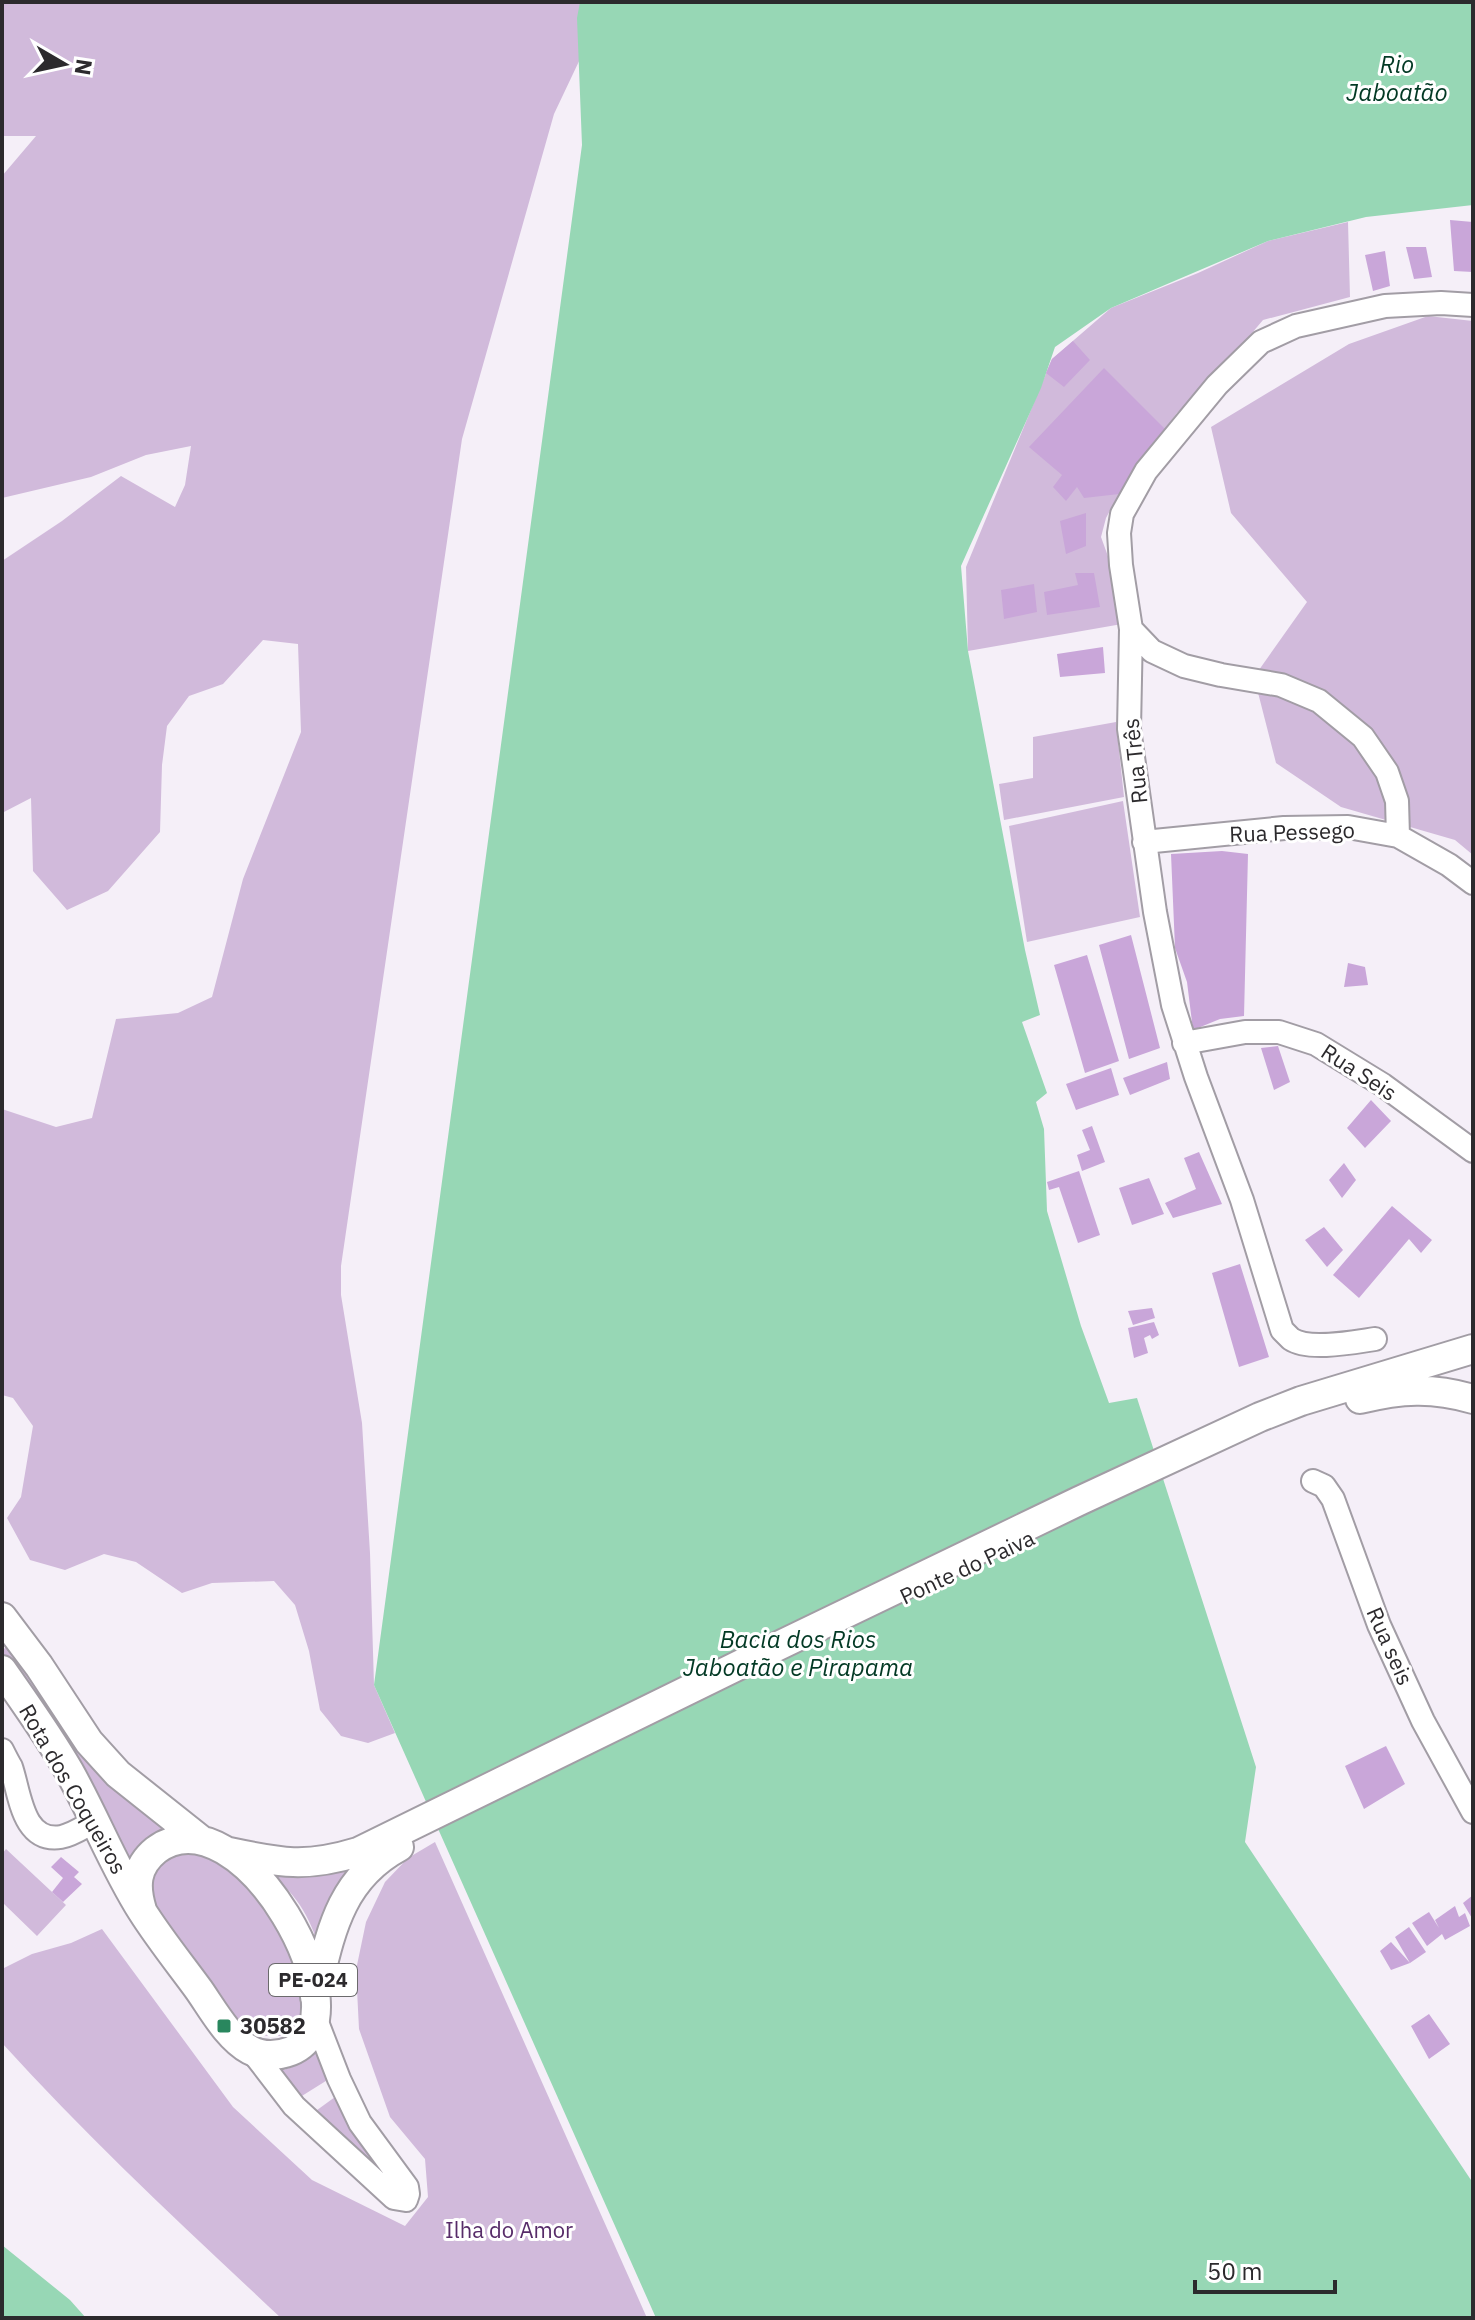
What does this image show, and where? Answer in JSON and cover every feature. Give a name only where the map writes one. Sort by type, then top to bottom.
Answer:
[{"type":"main road","points":[[1195,1453],[1301,1401],[1473,1349]]},
{"type":"main road","points":[[1195,1453],[1321,1410],[1374,1396],[1421,1390],[1444,1391],[1473,1399]]},
{"type":"main road","name":"Ponte do Paiva","points":[[392,1843],[749,1660],[1195,1453]]},
{"type":"main road","name":"Rota dos Coqueiros","points":[[2,1617],[89,1742],[118,1774],[201,1840],[229,1852],[300,1864],[330,1861],[392,1843]]},
{"type":"main road","name":"Rota dos Coqueiros","points":[[2,1670],[51,1741],[142,1910],[216,2015],[251,2050]]},
{"type":"main road","name":"Rota dos Coqueiros","points":[[142,1910],[136,1890],[142,1864],[167,1844],[184,1839],[201,1840]]},
{"type":"main road","name":"PE-024","points":[[251,2050],[267,2055],[283,2054],[301,2047],[310,2034],[327,1945],[338,1911],[355,1885],[392,1843]]},
{"type":"main road","name":"Rota dos Coqueiros","points":[[229,1852],[265,1887],[291,1922],[312,1969],[315,2007]]},
{"type":"street","name":"Rua Três","points":[[1375,1339],[1314,1344],[1292,1340],[1282,1330],[1242,1200],[1184,1043],[1173,1005],[1144,842],[1129,729],[1131,629],[1119,533],[1122,514],[1146,471],[1217,385],[1261,342],[1296,326],[1385,306],[1473,305]]},
{"type":"street","points":[[1131,629],[1152,651],[1184,666],[1281,685],[1319,701],[1363,737],[1387,772],[1397,801],[1398,836]]},
{"type":"street","name":"Rua Pessego","points":[[1144,842],[1284,828],[1348,827],[1398,836],[1449,865],[1473,883]]},
{"type":"street","name":"Rua Seis","points":[[1184,1043],[1245,1032],[1279,1032],[1316,1044],[1383,1085],[1473,1151]]},
{"type":"street","name":"Rua seis","points":[[1313,1481],[1324,1486],[1333,1499],[1379,1625],[1423,1721],[1472,1809]]},
{"type":"street","points":[[2,1750],[26,1819],[36,1832],[47,1837],[60,1837],[95,1821]]},
{"type":"street","points":[[251,2050],[272,2080],[310,2122],[394,2198],[406,2200],[407,2187],[360,2123],[339,2079],[315,2007]]},
{"type":"green space","points":[[2,2],[591,2],[590,38],[554,114],[462,439],[341,1266],[341,1295],[362,1423],[374,1685],[395,1733],[368,1743],[341,1736],[320,1710],[309,1651],[295,1605],[274,1581],[212,1583],[182,1593],[136,1562],[104,1554],[65,1570],[30,1560],[7,1518],[21,1497],[33,1426],[13,1398],[2,1395],[2,1109],[56,1127],[92,1118],[116,1019],[178,1013],[212,997],[243,879],[301,732],[298,644],[263,640],[223,684],[189,696],[167,726],[162,765],[160,832],[108,891],[67,910],[33,871],[31,798],[2,813],[2,561],[121,476],[175,507],[185,485],[191,446],[146,455],[91,477],[2,498],[2,176],[36,136],[2,136]]},
{"type":"green space","points":[[1348,222],[1350,297],[1263,320],[1224,366],[1177,413],[1122,488],[1106,518],[1101,537],[1118,584],[1122,624],[968,651],[966,567],[1052,359],[1111,308],[1268,241]]},
{"type":"green space","points":[[1428,316],[1473,321],[1473,855],[1455,840],[1341,807],[1276,763],[1254,677],[1307,602],[1231,513],[1211,427],[1349,344]]},
{"type":"green space","points":[[1116,722],[1124,797],[1004,820],[999,784],[1033,778],[1033,737]]},
{"type":"green space","points":[[1123,801],[1140,917],[1027,942],[1009,826]]},
{"type":"green space","points":[[13,1643],[91,1763],[169,1833],[128,1867],[2,1659],[2,1650]]},
{"type":"green space","name":"Ilha do Amor","points":[[435,1842],[647,2318],[281,2318],[104,2149],[2,2043],[2,1969],[32,1954],[71,1943],[102,1929],[233,2107],[312,2180],[405,2226],[428,2197],[425,2159],[390,2117],[359,2029],[356,1970],[366,1922],[385,1882],[408,1858]]},
{"type":"green space","points":[[361,1845],[323,1959],[303,1910],[268,1870]]},
{"type":"green space","points":[[6,1849],[66,1905],[37,1936],[2,1902],[2,1854]]},
{"type":"green space","points":[[203,1850],[285,1908],[313,2010],[287,2036],[252,2032],[235,2018],[191,1963],[148,1894],[152,1874],[160,1858]]},
{"type":"green space","points":[[321,2042],[329,2079],[297,2099],[270,2072],[299,2063]]},
{"type":"green space","points":[[335,2097],[347,2123],[399,2189],[313,2113]]},
{"type":"water","name":"Bacia dos Rios Jaboatão e Pirapama","points":[[580,2],[1473,2],[1473,205],[1366,217],[1268,241],[1111,308],[1055,347],[1041,388],[961,566],[968,651],[1040,1015],[1022,1022],[1047,1093],[1036,1102],[1044,1129],[1047,1211],[1081,1326],[1109,1403],[1137,1398],[1256,1767],[1245,1842],[1473,2183],[1473,2318],[656,2318],[374,1685],[582,145],[577,18]]},
{"type":"water","points":[[2,2245],[70,2300],[86,2318],[2,2318]]},
{"type":"building","points":[[1450,220],[1473,222],[1473,272],[1454,271]]},
{"type":"building","points":[[1406,247],[1426,247],[1432,277],[1414,279]]},
{"type":"building","points":[[1385,251],[1390,286],[1373,291],[1365,255]]},
{"type":"building","points":[[1073,341],[1090,360],[1064,387],[1046,373],[1052,359]]},
{"type":"building","points":[[1104,368],[1165,429],[1119,494],[1084,498],[1077,487],[1066,501],[1053,487],[1062,475],[1029,447]]},
{"type":"building","points":[[1086,513],[1086,546],[1066,554],[1060,521]]},
{"type":"building","points":[[1075,573],[1094,573],[1100,607],[1047,615],[1044,592],[1078,585]]},
{"type":"building","points":[[1034,584],[1037,612],[1004,619],[1001,590]]},
{"type":"building","points":[[1103,647],[1105,673],[1060,677],[1057,654]]},
{"type":"building","points":[[1222,851],[1248,854],[1244,1016],[1220,1019],[1193,1030],[1187,982],[1175,948],[1171,854]]},
{"type":"building","points":[[1131,935],[1160,1048],[1129,1059],[1099,945]]},
{"type":"building","points":[[1087,955],[1119,1061],[1085,1073],[1054,965]]},
{"type":"building","points":[[1348,963],[1365,967],[1368,985],[1344,987]]},
{"type":"building","points":[[1278,1046],[1290,1082],[1274,1090],[1261,1048]]},
{"type":"building","points":[[1167,1062],[1170,1079],[1130,1095],[1123,1078]]},
{"type":"building","points":[[1111,1068],[1119,1095],[1076,1110],[1066,1084]]},
{"type":"building","points":[[1371,1100],[1391,1121],[1365,1148],[1347,1128]]},
{"type":"building","points":[[1092,1126],[1105,1162],[1082,1171],[1077,1155],[1090,1150],[1082,1130]]},
{"type":"building","points":[[1199,1152],[1222,1204],[1173,1218],[1165,1203],[1196,1189],[1184,1158]]},
{"type":"building","points":[[1344,1163],[1356,1180],[1342,1198],[1329,1180]]},
{"type":"building","points":[[1079,1171],[1100,1235],[1078,1243],[1059,1187],[1049,1190],[1047,1182]]},
{"type":"building","points":[[1149,1178],[1164,1214],[1132,1225],[1119,1188]]},
{"type":"building","points":[[1392,1206],[1432,1240],[1421,1253],[1409,1239],[1359,1298],[1333,1275]]},
{"type":"building","points":[[1324,1227],[1343,1250],[1327,1267],[1305,1240]]},
{"type":"building","points":[[1240,1264],[1269,1357],[1239,1367],[1212,1273]]},
{"type":"building","points":[[1152,1308],[1155,1318],[1133,1325],[1128,1311]]},
{"type":"building","points":[[1154,1322],[1159,1335],[1152,1339],[1150,1335],[1144,1338],[1148,1353],[1134,1358],[1128,1328]]},
{"type":"building","points":[[1386,1746],[1405,1784],[1364,1809],[1345,1766]]},
{"type":"building","points":[[61,1857],[79,1872],[74,1877],[82,1884],[63,1902],[52,1892],[63,1878],[51,1867]]},
{"type":"building","points":[[1473,1895],[1473,1920],[1463,1903]]},
{"type":"building","points":[[1455,1906],[1459,1917],[1465,1913],[1470,1926],[1445,1940],[1442,1934],[1427,1946],[1412,1923],[1429,1912],[1439,1928],[1435,1920]]},
{"type":"building","points":[[1409,1927],[1426,1952],[1410,1963],[1395,1937]]},
{"type":"building","points":[[1391,1942],[1410,1963],[1391,1970],[1380,1951]]},
{"type":"building","points":[[1429,2014],[1450,2044],[1429,2059],[1411,2026]]},
{"type":"place","name":"30582","points":[[224,2026]]},
{"type":"water label","name":"Rio Jaboatão","points":[[1397,79]]}]
